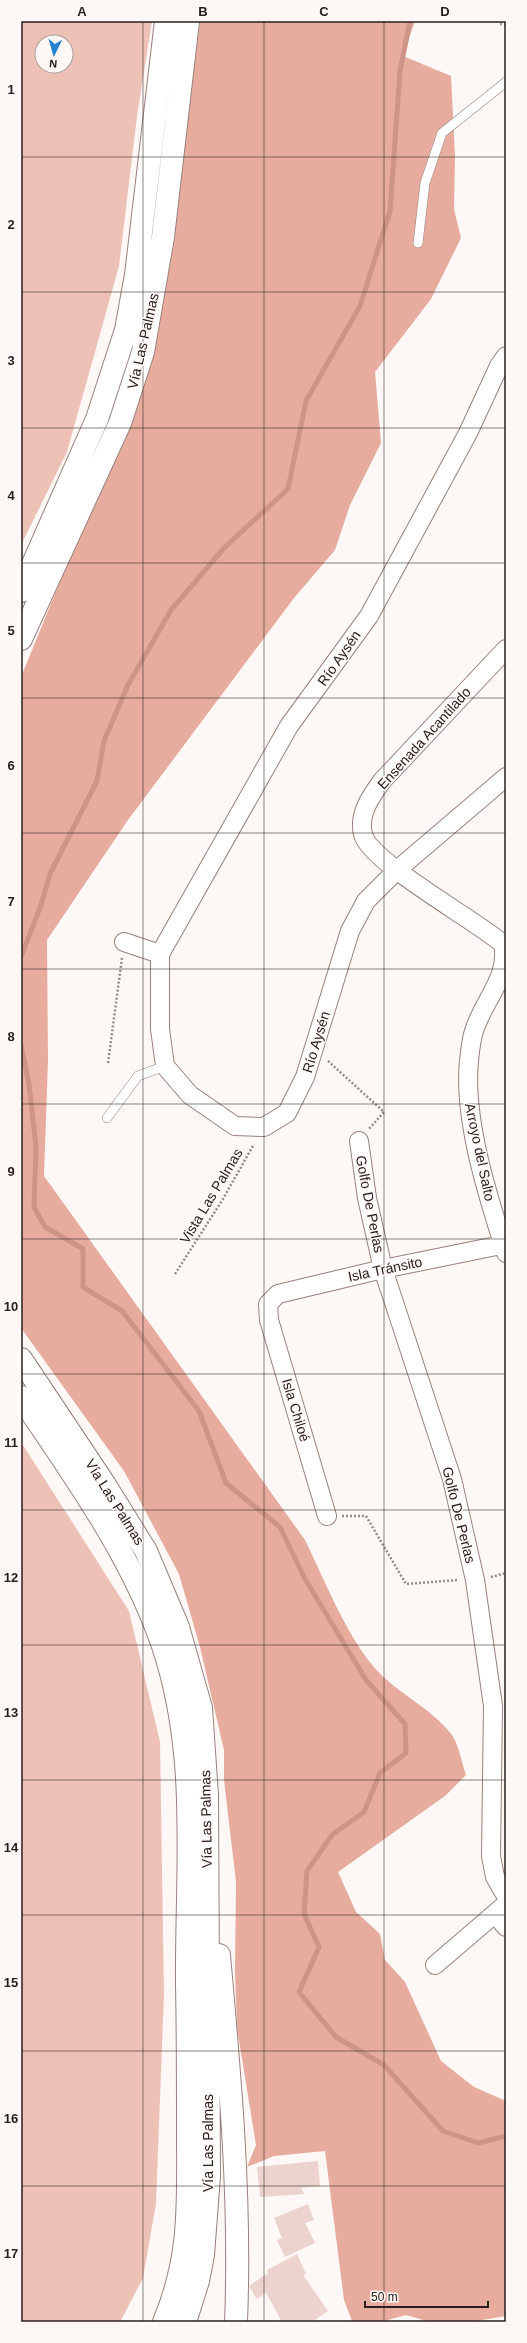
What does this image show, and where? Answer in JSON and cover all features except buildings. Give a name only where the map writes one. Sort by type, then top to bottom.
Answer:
[{"type":"highway","name":"Vía Las Palmas","points":[[21,591],[98,419],[126,330],[136,275],[166,21]]},
{"type":"highway","name":"Vía Las Palmas","points":[[21,639],[117,430],[133,388],[143,352],[163,237],[188,21]]},
{"type":"highway","name":"Vía Las Palmas","points":[[21,1360],[106,1485],[146,1551],[178,1627],[201,1708],[205,1761],[207,1848],[209,2176],[203,2255],[198,2282],[185,2322]]},
{"type":"highway","name":"Vía Las Palmas","points":[[21,1397],[77,1478],[136,1579],[164,1647],[174,1682],[185,1743],[190,1818],[187,1938],[189,2207],[184,2257],[178,2281],[164,2322]]},
{"type":"highway","points":[[207,1848],[218,1943],[236,2139],[238,2246],[236,2322]]},
{"type":"street","name":"Río Aysén","points":[[165,1066],[160,1030],[160,954],[289,726],[369,616],[468,432],[499,366],[506,356]]},
{"type":"street","name":"Ensenada Acantilado","points":[[397,870],[370,848],[363,834],[363,818],[367,803],[382,781],[506,649]]},
{"type":"street","name":"Río Aysén","points":[[264,1128],[287,1113],[305,1077],[350,931],[366,901],[397,870],[506,777]]},
{"type":"street","name":"Arroyo del Salto","points":[[397,870],[502,944],[505,953],[504,965],[474,1031],[469,1061],[468,1092],[473,1128],[487,1188],[505,1247]]},
{"type":"street","points":[[124,942],[160,954]]},
{"type":"street","points":[[165,1066],[190,1095],[235,1126],[264,1128]]},
{"type":"street","name":"Golfo De Perlas","points":[[359,1141],[367,1198],[383,1269],[452,1479],[475,1580],[493,1706],[491,1856],[495,1877],[506,1896]]},
{"type":"street","name":"Isla Tránsito","points":[[268,1304],[278,1294],[383,1269],[505,1247]]},
{"type":"street","name":"Isla Chiloé","points":[[268,1304],[269,1320],[327,1516]]},
{"type":"street","points":[[435,1965],[502,1915]]},
{"type":"lane","points":[[418,243],[424,183],[442,133],[506,82]]},
{"type":"lane","points":[[107,1118],[138,1076],[165,1066]]},
{"type":"path","points":[[500,24],[506,24]]},
{"type":"path","points":[[108,1063],[124,942]]},
{"type":"path","points":[[314,1048],[384,1112],[359,1141]]},
{"type":"path","name":"Vista Las Palmas","points":[[175,1274],[223,1199],[264,1128]]},
{"type":"path","points":[[327,1516],[366,1516],[406,1584],[444,1580],[475,1580]]},
{"type":"shaded area","points":[[21,21],[152,21],[137,116],[119,266],[67,452],[21,545]]},
{"type":"shaded area","points":[[200,21],[415,21],[403,56],[451,76],[455,156],[454,209],[461,238],[431,299],[375,372],[381,443],[350,505],[335,550],[294,598],[128,820],[47,940],[48,1060],[44,1176],[305,1540],[342,1618],[350,1633],[369,1661],[388,1681],[443,1724],[457,1744],[466,1775],[445,1796],[338,1872],[356,1912],[380,1934],[385,1960],[405,1982],[441,2061],[474,2087],[506,2101],[506,2316],[470,2322],[430,2322],[406,2315],[384,2321],[352,2321],[344,2300],[325,2151],[274,2156],[247,2167],[256,2145],[237,2028],[235,1972],[236,1882],[224,1780],[224,1750],[200,1647],[179,1574],[124,1471],[21,1328],[21,677],[77,540],[173,240]]},
{"type":"shaded area","points":[[21,1442],[129,1611],[160,1742],[164,1995],[156,2203],[143,2278],[120,2322],[21,2322]]},
{"type":"waterway","points":[[21,957],[41,905],[50,874],[97,781],[104,741],[128,685],[171,610],[225,547],[288,489],[306,401],[360,306],[390,211],[400,71],[410,21]]},
{"type":"waterway","points":[[21,1045],[29,1084],[36,1147],[34,1207],[45,1227],[83,1249],[83,1287],[122,1311],[199,1411],[226,1483],[280,1527],[304,1577],[366,1680],[405,1724],[406,1753],[380,1773],[364,1812],[332,1835],[307,1871],[304,1914],[319,1947],[299,1992],[336,2037],[384,2065],[443,2131],[478,2143],[506,2136]]}]
